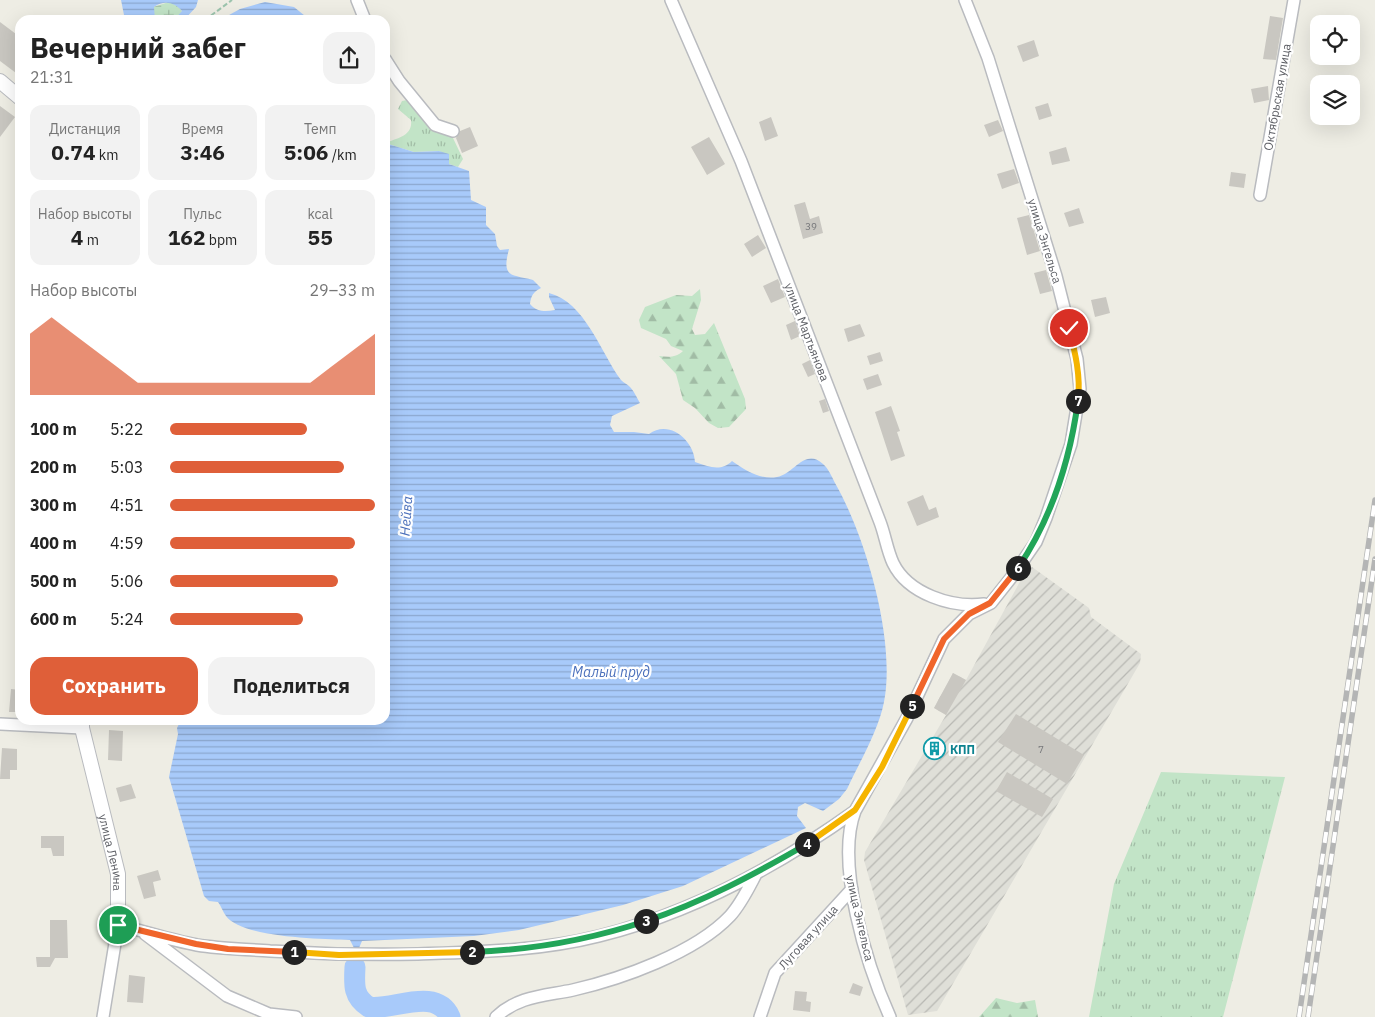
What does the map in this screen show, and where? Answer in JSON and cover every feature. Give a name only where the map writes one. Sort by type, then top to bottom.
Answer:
[{"type":"street","points":[[357,0],[363,15]]},
{"type":"street","name":"улица Мартьянова","points":[[671,0],[741,161],[880,522],[893,563],[905,580],[918,590],[933,597],[972,605],[990,603]]},
{"type":"street","name":"улица Энгельса","points":[[890,1017],[873,976],[848,868],[849,837],[855,810],[907,718],[944,639],[969,614],[990,603],[1030,550],[1046,518],[1071,444],[1080,388],[1077,359],[1056,276],[988,58],[965,0]]},
{"type":"street","name":"Октябрьская улица","points":[[1260,195],[1294,0]]},
{"type":"street","points":[[390,66],[399,81],[435,125],[454,130]]},
{"type":"street","points":[[0,81],[15,94]]},
{"type":"street","points":[[0,724],[15,724]]},
{"type":"street","name":"улица Ленина","points":[[82,725],[118,874],[118,925],[103,1017]]},
{"type":"street","points":[[118,925],[196,944],[228,949],[339,955],[509,951],[600,936],[660,916],[756,874],[808,843],[855,810]]},
{"type":"street","points":[[496,1017],[515,1002],[613,980],[684,948],[720,926],[731,915],[741,902],[756,874]]},
{"type":"street","name":"Луговая улица","points":[[760,1017],[776,973],[852,889]]},
{"type":"street","points":[[139,930],[226,996],[269,1014],[296,1017]]},
{"type":"path","points":[[212,15],[232,0]]},
{"type":"shaded area","points":[[1028,567],[1032,567],[1089,608],[1091,617],[1141,654],[1140,663],[937,1011],[908,1015],[864,860],[865,852],[946,715],[934,708],[953,673],[966,680]]},
{"type":"green space","points":[[169,2],[175,3],[182,11],[180,15],[154,15],[153,7]]},
{"type":"green space","points":[[402,101],[411,101],[453,138],[463,159],[458,167],[449,164],[449,158],[439,151],[414,152],[390,145],[390,141],[407,133],[411,125],[411,120],[398,109]]},
{"type":"green space","points":[[700,289],[701,300],[692,329],[695,335],[705,334],[714,323],[745,399],[746,409],[729,427],[718,428],[709,423],[695,408],[683,400],[676,374],[659,356],[675,356],[683,351],[671,346],[666,339],[641,328],[639,320],[645,307],[676,295],[692,296]]},
{"type":"green space","points":[[1161,772],[1285,777],[1223,1017],[1089,1017],[1114,884]]},
{"type":"green space","points":[[996,998],[1017,1003],[1035,1000],[1038,1017],[979,1017]]},
{"type":"water","points":[[121,0],[198,0],[196,7],[189,15],[178,15],[182,11],[176,6],[169,3],[161,3],[154,7],[155,15],[124,15]]},
{"type":"water","points":[[265,2],[294,7],[304,15],[229,15],[240,9]]},
{"type":"water","name":"Малый пруд","points":[[390,145],[414,152],[439,151],[449,154],[449,164],[469,171],[471,200],[486,207],[486,225],[495,234],[497,246],[500,250],[509,249],[506,266],[510,274],[533,280],[541,288],[533,294],[530,304],[535,309],[541,311],[555,310],[549,293],[562,298],[573,307],[591,330],[621,380],[630,387],[640,403],[612,416],[610,425],[614,432],[649,434],[657,430],[672,430],[679,434],[690,446],[695,462],[710,467],[724,467],[732,461],[747,471],[771,478],[783,475],[811,458],[825,466],[846,505],[867,560],[876,590],[886,650],[887,677],[884,702],[878,724],[847,789],[839,799],[823,811],[805,803],[798,807],[797,816],[806,828],[683,886],[623,905],[519,930],[474,936],[362,941],[359,948],[354,948],[350,940],[284,936],[248,929],[235,923],[226,916],[218,902],[209,901],[204,896],[169,777],[178,734],[178,725],[390,725]]},
{"type":"building","points":[[1270,16],[1283,18],[1276,60],[1263,59]]},
{"type":"building","points":[[0,22],[15,33],[15,72],[0,61]]},
{"type":"building","points":[[1034,40],[1039,56],[1023,62],[1017,46]]},
{"type":"building","points":[[1268,86],[1269,100],[1254,103],[1251,89]]},
{"type":"building","points":[[1048,103],[1052,116],[1039,120],[1035,107]]},
{"type":"building","points":[[0,106],[15,117],[0,137]]},
{"type":"building","points":[[771,117],[778,136],[765,141],[759,122]]},
{"type":"building","points":[[998,120],[1003,131],[989,137],[984,125]]},
{"type":"building","points":[[470,127],[478,146],[462,153],[456,138],[460,131]]},
{"type":"building","points":[[709,137],[725,164],[707,175],[691,147]]},
{"type":"building","points":[[1066,147],[1070,161],[1052,165],[1049,152]]},
{"type":"building","points":[[1014,169],[1019,183],[1002,189],[997,174]]},
{"type":"building","points":[[1231,172],[1246,174],[1244,188],[1229,186]]},
{"type":"building","points":[[805,202],[810,219],[819,216],[823,233],[803,239],[794,205]]},
{"type":"building","points":[[1079,208],[1084,223],[1069,227],[1064,213]]},
{"type":"building","points":[[1029,215],[1040,251],[1027,255],[1017,218]]},
{"type":"building","points":[[758,235],[766,248],[752,257],[744,244]]},
{"type":"building","points":[[1046,270],[1052,291],[1040,294],[1034,273]]},
{"type":"building","points":[[778,279],[785,297],[771,303],[763,286]]},
{"type":"building","points":[[1106,297],[1110,313],[1095,317],[1091,300]]},
{"type":"building","points":[[795,321],[800,336],[791,340],[786,325]]},
{"type":"building","points":[[860,324],[865,336],[848,342],[844,329]]},
{"type":"building","points":[[880,352],[883,361],[870,365],[867,356]]},
{"type":"building","points":[[810,360],[815,374],[808,377],[802,364]]},
{"type":"building","points":[[878,374],[882,385],[867,390],[863,379]]},
{"type":"building","points":[[825,399],[829,411],[823,413],[819,401]]},
{"type":"building","points":[[891,406],[900,431],[897,432],[905,456],[891,461],[875,412]]},
{"type":"building","points":[[923,495],[929,510],[936,507],[939,517],[917,526],[907,502]]},
{"type":"building","points":[[953,673],[966,680],[946,715],[934,708]]},
{"type":"building","points":[[11,689],[15,689],[15,712],[9,712]]},
{"type":"building","points":[[1016,714],[1084,755],[1067,784],[998,742]]},
{"type":"building","points":[[109,730],[123,731],[122,761],[108,760]]},
{"type":"building","name":"КПП","points":[[933,741],[941,746],[935,756],[927,751]]},
{"type":"building","points":[[2,748],[17,749],[17,770],[10,770],[10,779],[0,779]]},
{"type":"building","points":[[1007,772],[1053,799],[1042,817],[996,791]]},
{"type":"building","points":[[131,784],[136,798],[120,802],[116,788]]},
{"type":"building","points":[[41,836],[64,836],[64,856],[53,856],[51,848],[41,848]]},
{"type":"building","points":[[158,870],[161,880],[153,882],[156,896],[144,899],[137,876]]},
{"type":"building","points":[[50,920],[67,920],[68,958],[55,958],[50,967],[37,967],[36,957],[50,957]]},
{"type":"building","points":[[129,975],[145,977],[143,1003],[127,1002]]},
{"type":"building","points":[[853,983],[863,987],[860,996],[849,993]]},
{"type":"building","points":[[795,991],[807,992],[806,1001],[811,1002],[810,1012],[793,1010]]},
{"type":"waterway","name":"Нейва","points":[[355,967],[357,995],[369,1007],[424,1001],[435,1003],[443,1008],[450,1017]]},
{"type":"railway","points":[[1299,1017],[1375,500]]},
{"type":"railway","points":[[1308,1017],[1375,559]]},
{"type":"place","name":"КПП","points":[[934,749]]},
{"type":"route","points":[[118,925],[167,938],[228,949],[339,955],[509,951],[600,936],[660,916],[756,874],[808,843],[855,810],[882,767],[944,639],[969,614],[990,603],[1014,574],[1036,542],[1071,444],[1076,418],[1080,388],[1077,359],[1069,328]]}]
